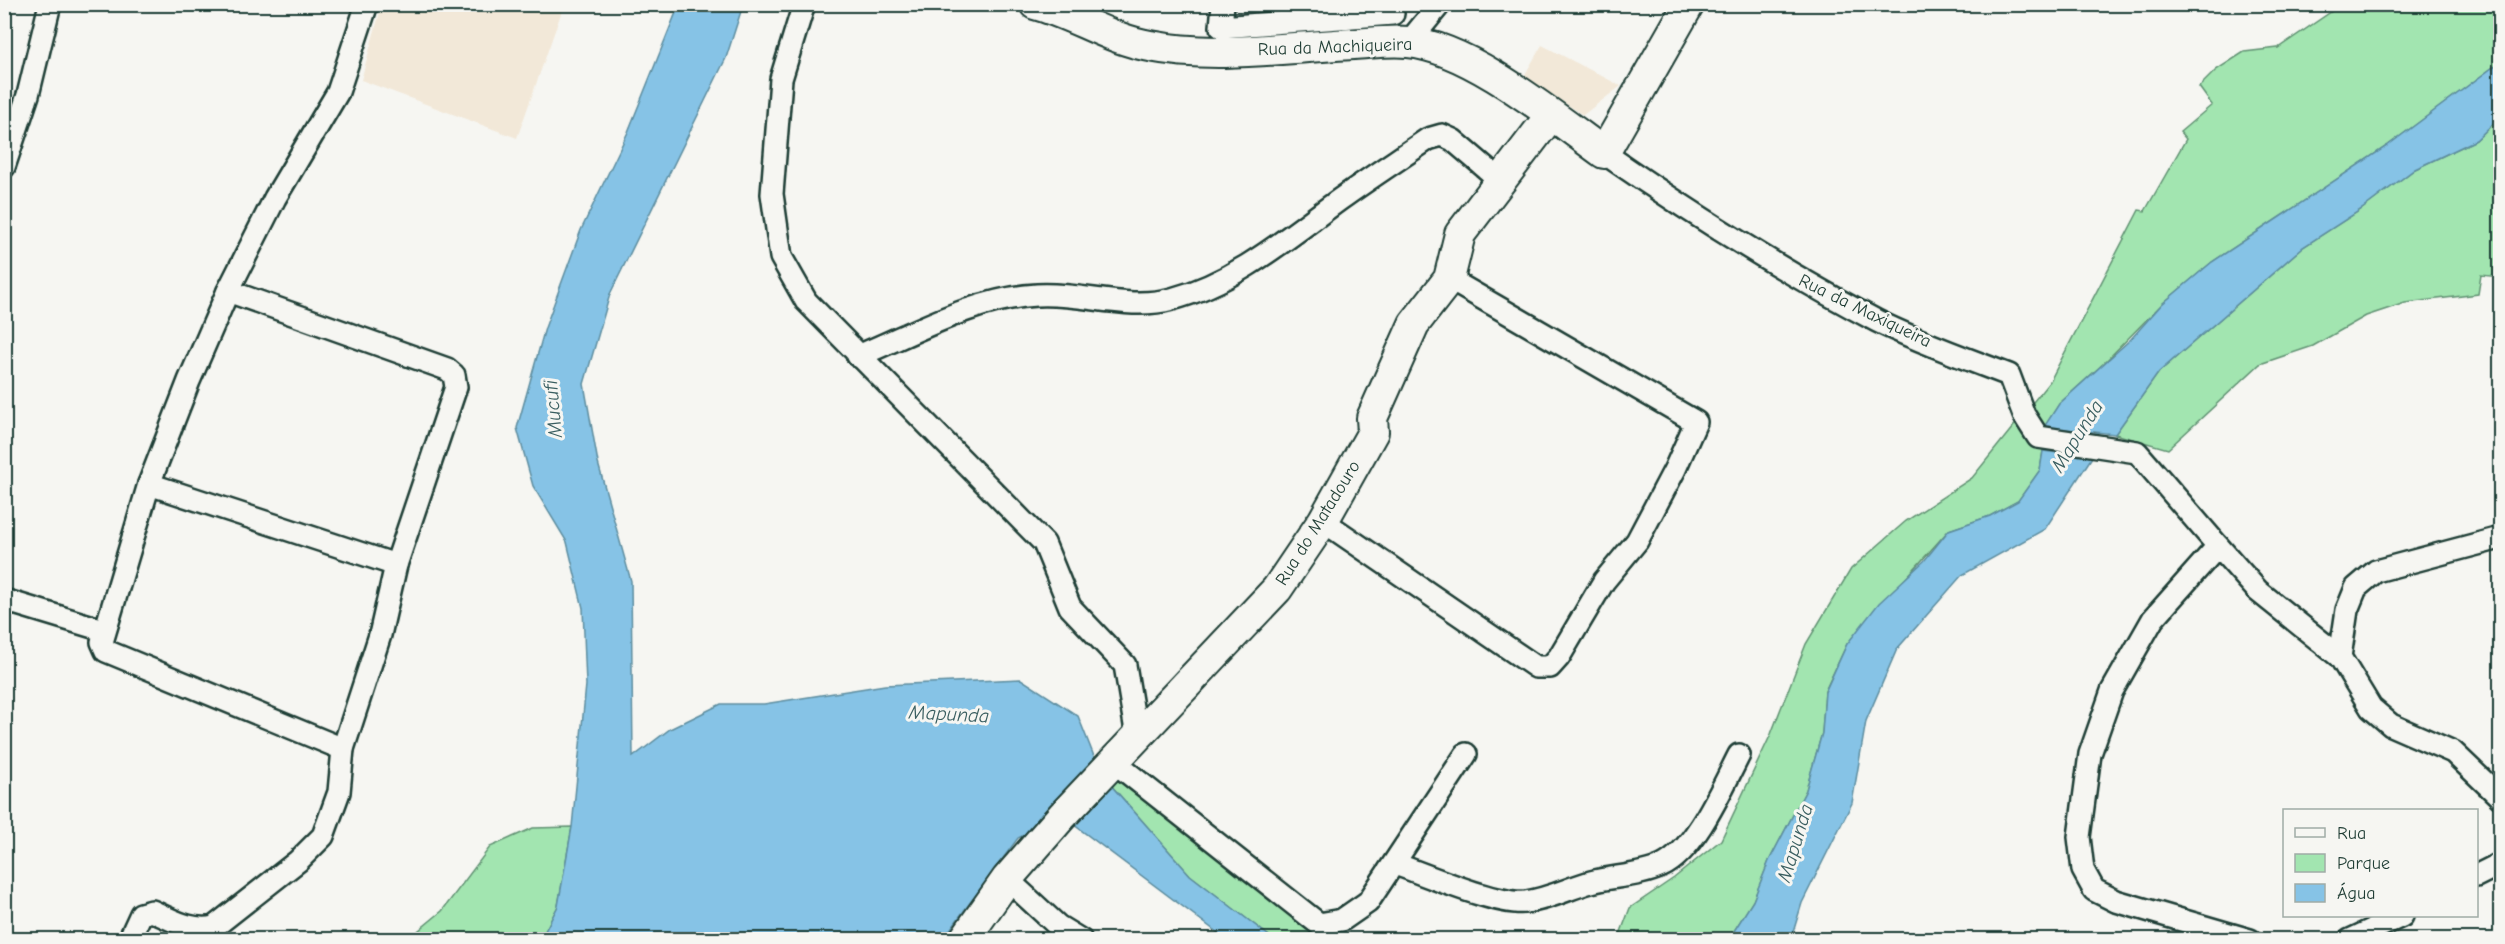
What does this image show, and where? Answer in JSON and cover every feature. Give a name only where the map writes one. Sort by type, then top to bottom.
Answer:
[{"type":"street","points":[[4,167],[28,95],[50,4]]},
{"type":"street","points":[[343,749],[106,651],[102,642],[103,630],[149,484],[189,381],[228,291],[275,198],[338,92],[367,4]]},
{"type":"street","points":[[804,4],[781,79],[772,194],[781,257],[806,301],[858,356],[915,409],[972,472],[1044,543],[1070,607],[1125,665],[1137,737]]},
{"type":"street","name":"Rua da Machiqueira","points":[[1035,4],[1060,11],[1117,38],[1151,47],[1234,50],[1409,42],[1450,52],[1479,66],[1670,198]]},
{"type":"street","points":[[1223,4],[1221,27],[1393,14]]},
{"type":"street","points":[[1409,42],[1440,4]]},
{"type":"street","points":[[1604,153],[1689,4]]},
{"type":"street","name":"Rua do Matadouro","points":[[964,939],[1007,879],[1062,816],[1277,589],[1323,522],[1373,432],[1372,418],[1414,324],[1449,279],[1460,234],[1551,115]]},
{"type":"street","points":[[858,356],[998,302],[1038,294],[1148,304],[1174,299],[1222,279],[1272,251],[1339,200],[1428,139],[1442,135],[1453,140],[1500,180]]},
{"type":"street","name":"Rua da Maxiqueira","points":[[1670,198],[1780,268],[1880,322],[2009,375],[2024,415],[2038,437],[2110,446],[2137,452],[2218,546]]},
{"type":"street","points":[[1323,522],[1536,667],[1550,667],[1559,657],[1604,581],[1637,541],[1675,469],[1696,422],[1449,279]]},
{"type":"street","points":[[129,939],[141,914],[152,911],[187,926],[201,929],[214,927],[298,861],[323,836],[339,792],[343,749],[380,634],[396,565],[456,387],[453,375],[447,369],[228,291]]},
{"type":"street","points":[[149,484],[396,565]]},
{"type":"street","points":[[2340,657],[2347,610],[2356,588],[2376,571],[2500,538]]},
{"type":"street","points":[[2250,939],[2116,901],[2094,890],[2083,870],[2079,837],[2090,754],[2112,691],[2153,619],[2218,546],[2258,591],[2340,657],[2371,708],[2391,725],[2453,752],[2500,796]]},
{"type":"street","points":[[4,600],[103,630]]},
{"type":"street","points":[[1108,768],[1319,924],[1342,920],[1368,902],[1466,754]]},
{"type":"street","points":[[1395,864],[1493,898],[1523,903],[1544,899],[1590,882],[1664,866],[1689,842],[1713,808],[1739,755]]},
{"type":"street","points":[[2478,875],[2500,864]]},
{"type":"street","points":[[1007,879],[1059,933],[1081,939]]},
{"type":"street","points":[[2350,939],[2398,917]]},
{"type":"shaded area","points":[[382,5],[564,5],[517,138],[361,80]]},
{"type":"shaded area","points":[[1542,45],[1621,86],[1583,115],[1524,76]]},
{"type":"green space","points":[[2341,5],[2500,5],[2500,62],[2387,146],[2212,262],[2162,304],[2104,363],[2059,404],[2038,437],[2043,451],[2040,470],[2018,501],[1990,516],[1949,530],[1847,644],[1825,691],[1822,733],[1806,790],[1769,861],[1753,901],[1729,939],[1618,940],[1630,908],[1674,878],[1721,840],[1771,734],[1806,644],[1851,569],[1906,521],[1972,478],[2050,381],[2139,210],[2145,211],[2186,139],[2180,132],[2212,105],[2199,87],[2216,70],[2244,52],[2278,48]]},
{"type":"green space","points":[[2500,117],[2500,277],[2481,275],[2478,294],[2405,303],[2366,316],[2313,346],[2260,364],[2168,449],[2115,434],[2159,372],[2303,247],[2362,209],[2415,169],[2476,140]]},
{"type":"green space","points":[[1114,762],[1319,924],[1356,939],[1273,939],[1190,875],[1101,774]]},
{"type":"green space","points":[[572,827],[558,906],[541,939],[407,940],[442,911],[490,847],[533,828]]},
{"type":"water","points":[[679,5],[743,5],[726,58],[610,294],[584,384],[598,463],[631,581],[633,757],[670,729],[721,704],[764,704],[885,685],[1021,679],[1078,716],[1101,774],[1190,875],[1273,939],[1226,939],[1062,816],[1018,838],[943,939],[541,939],[558,906],[572,827],[586,685],[583,608],[567,542],[533,486],[517,428],[545,328],[581,230],[628,132]]},
{"type":"water","points":[[2500,62],[2500,117],[2476,140],[2415,169],[2362,209],[2303,247],[2159,372],[2115,434],[2044,427],[2059,404],[2131,339],[2162,304],[2212,262],[2387,146]]},
{"type":"water","name":"Mapunda","points":[[2043,451],[2092,457],[2045,529],[1962,575],[1897,649],[1866,721],[1852,803],[1802,903],[1791,939],[1729,939],[1753,901],[1769,861],[1806,790],[1822,733],[1825,692],[1847,644],[1879,603],[1924,561],[1949,530],[1990,516],[2018,501],[2040,470]]},
{"type":"water label","name":"Mucufi","points":[[553,409]]}]
